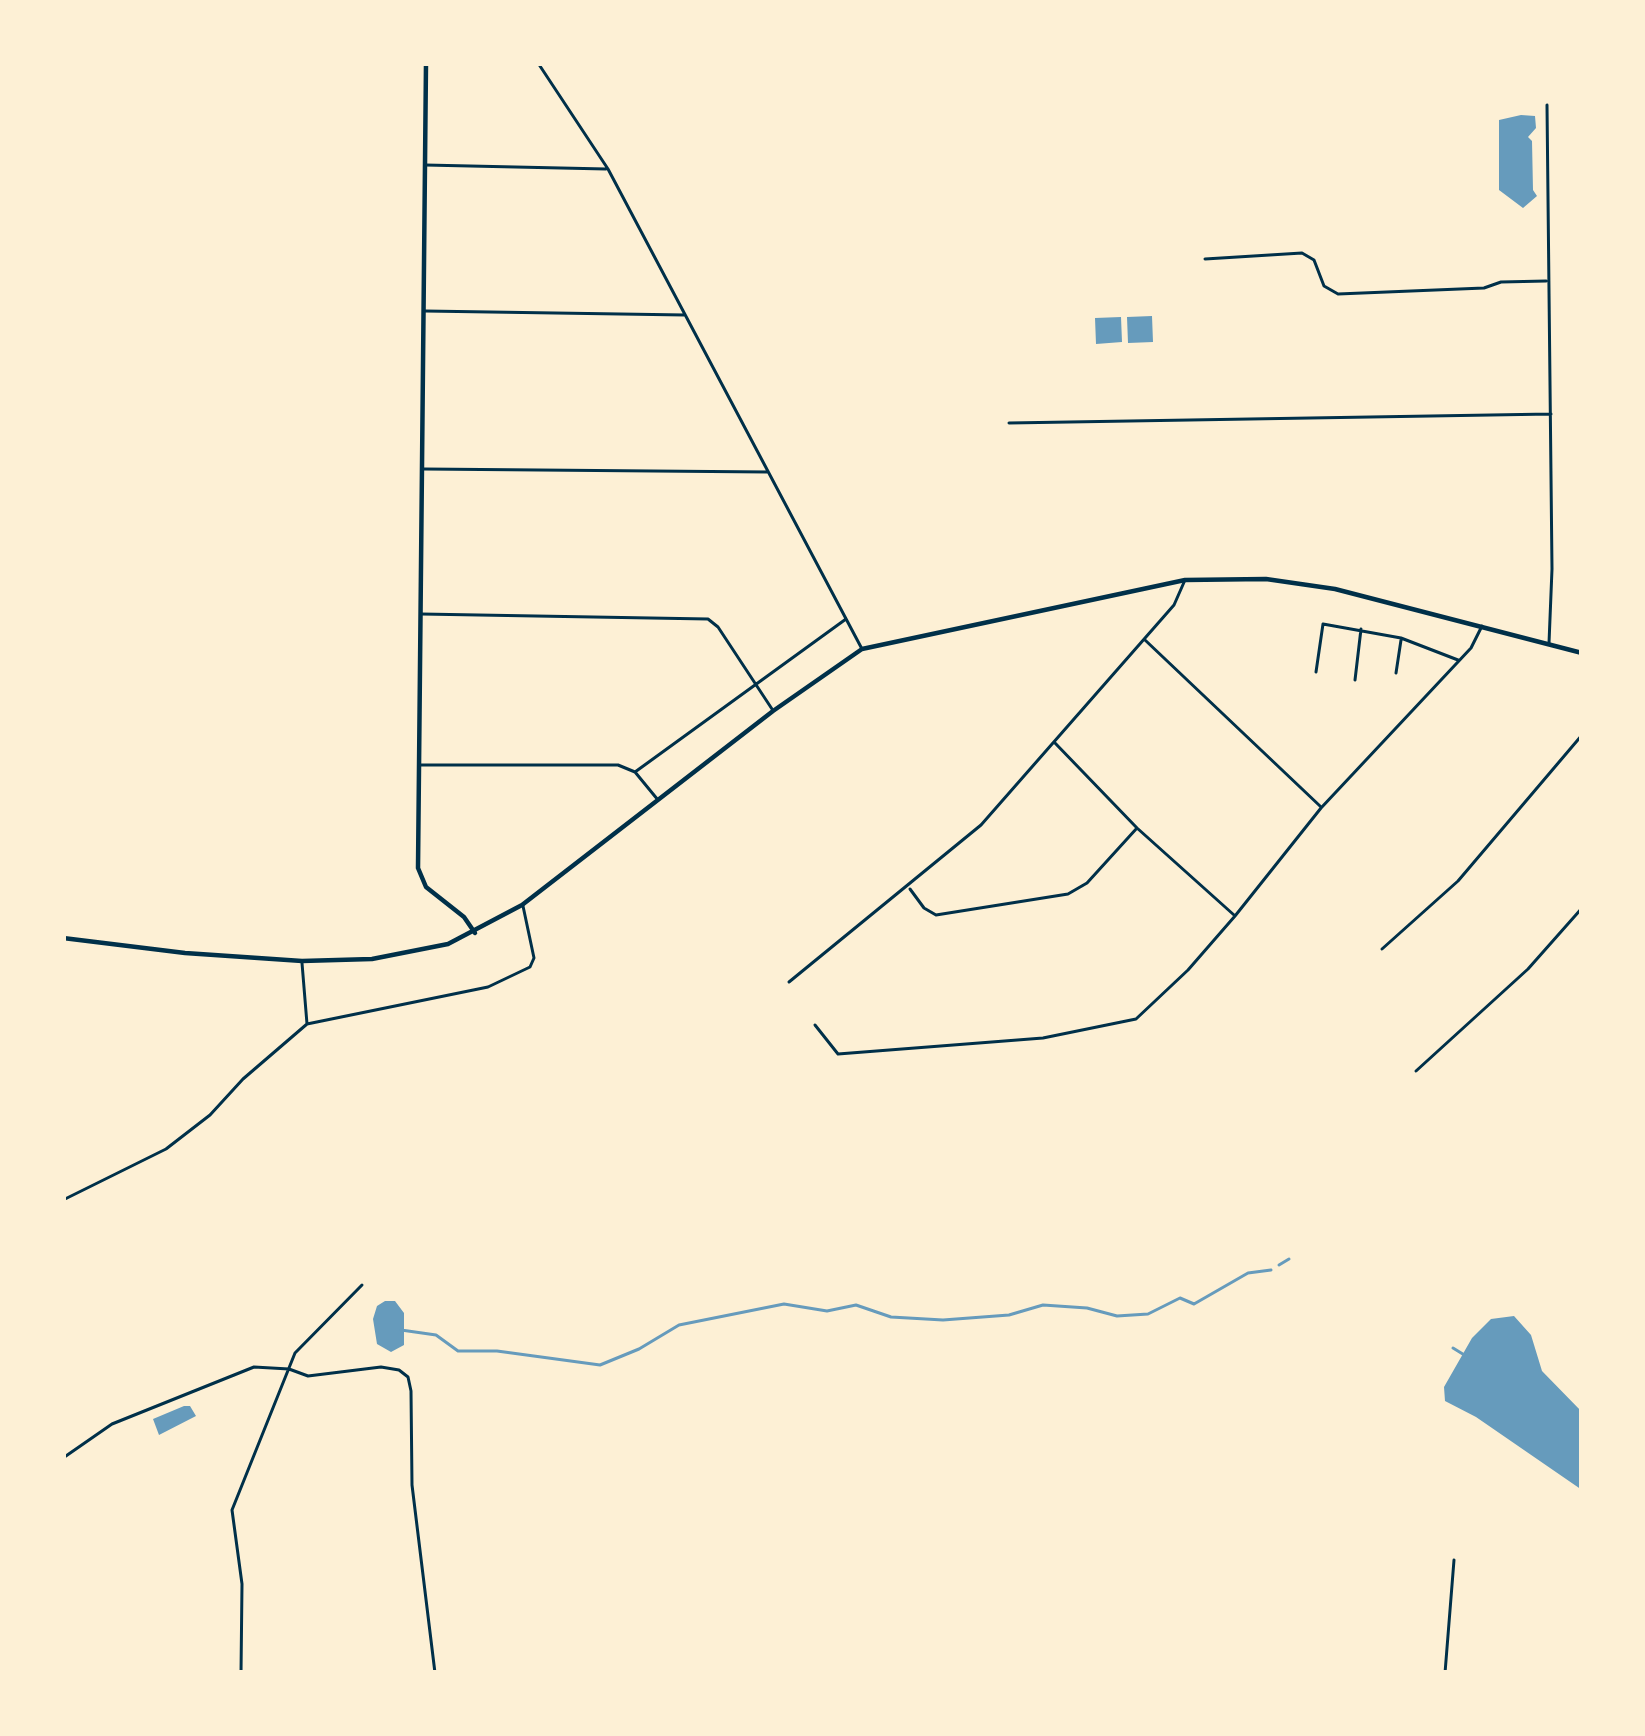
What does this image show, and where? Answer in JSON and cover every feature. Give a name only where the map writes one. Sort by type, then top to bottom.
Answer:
[{"type":"street","points":[[427,63],[418,766],[421,876],[475,933]]},
{"type":"street","points":[[538,63],[608,169],[862,649]]},
{"type":"street","points":[[1546,105],[1549,643]]},
{"type":"street","points":[[425,165],[608,169]]},
{"type":"street","points":[[1205,259],[1302,253],[1314,260],[1324,286],[1338,294],[1548,281]]},
{"type":"street","points":[[423,311],[687,315]]},
{"type":"street","points":[[1009,423],[1551,414]]},
{"type":"street","points":[[422,469],[770,472]]},
{"type":"street","points":[[63,938],[302,961],[395,957],[448,944],[522,904],[773,711],[862,649],[1185,580],[1310,584],[1582,653]]},
{"type":"street","points":[[789,982],[981,825],[1174,605],[1185,580]]},
{"type":"street","points":[[420,614],[708,619],[773,711]]},
{"type":"street","points":[[635,772],[846,619]]},
{"type":"street","points":[[1316,672],[1323,624],[1401,638],[1459,660]]},
{"type":"street","points":[[815,1025],[838,1054],[1042,1038],[1136,1019],[1235,916],[1322,808],[1459,660],[1483,626]]},
{"type":"street","points":[[1355,680],[1361,629]]},
{"type":"street","points":[[1396,673],[1401,638]]},
{"type":"street","points":[[1144,640],[1322,808]]},
{"type":"street","points":[[1382,949],[1459,881],[1582,735]]},
{"type":"street","points":[[1053,741],[1137,828],[1235,916]]},
{"type":"street","points":[[418,766],[618,765],[635,772],[658,800]]},
{"type":"street","points":[[908,886],[923,908],[936,914],[1068,894],[1088,884],[1137,828]]},
{"type":"street","points":[[63,1200],[166,1148],[307,1024],[488,987],[530,967],[534,958],[522,904]]},
{"type":"street","points":[[1416,1071],[1528,969],[1582,908]]},
{"type":"street","points":[[302,961],[307,1024]]},
{"type":"street","points":[[241,1673],[242,1584],[232,1510],[295,1353],[362,1286]]},
{"type":"street","points":[[63,1458],[112,1424],[254,1367],[289,1369],[308,1376],[381,1367],[400,1370],[408,1377],[411,1391],[412,1485],[435,1673]]},
{"type":"street","points":[[1445,1673],[1454,1560]]},
{"type":"water","points":[[1535,116],[1536,128],[1528,137],[1537,196],[1523,208],[1499,190],[1499,120]]},
{"type":"water","points":[[1152,316],[1153,342],[1128,343],[1127,317]]},
{"type":"water","points":[[1121,317],[1122,342],[1096,344],[1095,318]]},
{"type":"water","points":[[395,1301],[404,1313],[404,1345],[391,1352],[377,1344],[373,1319],[377,1306]]},
{"type":"water","points":[[1514,1316],[1531,1335],[1542,1371],[1582,1412],[1582,1490],[1445,1401],[1444,1387],[1472,1338],[1491,1319]]},
{"type":"water","points":[[190,1406],[196,1416],[159,1435],[153,1419]]},
{"type":"waterway","points":[[1279,1265],[1289,1259]]},
{"type":"waterway","points":[[401,1330],[436,1335],[458,1351],[497,1351],[600,1365],[679,1325],[784,1304],[827,1311],[856,1305],[891,1317],[943,1320],[1009,1315],[1043,1305],[1117,1316],[1148,1314],[1180,1298],[1194,1304],[1248,1273],[1271,1270]]},
{"type":"waterway","points":[[1453,1348],[1466,1356]]}]
